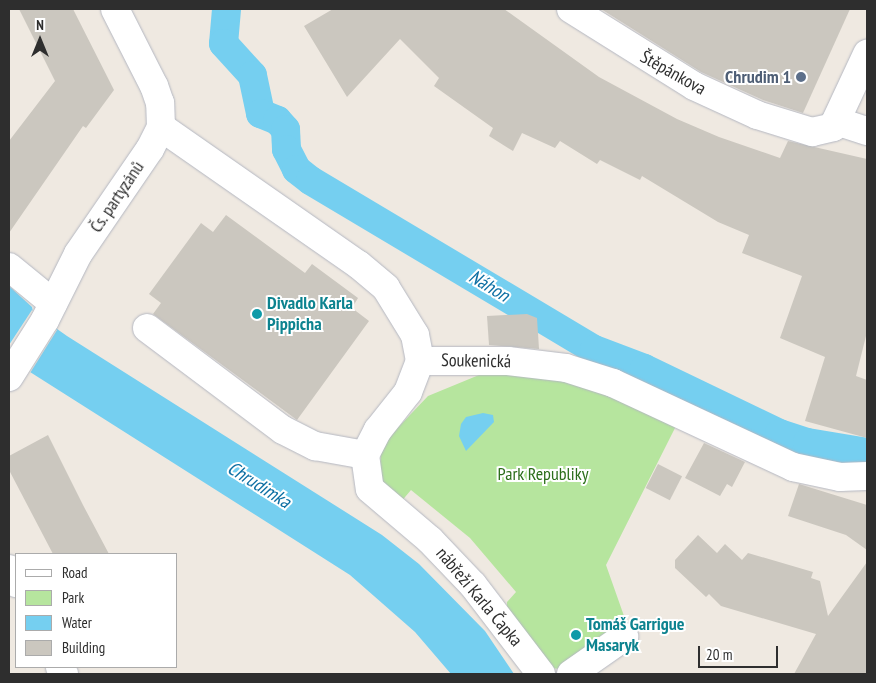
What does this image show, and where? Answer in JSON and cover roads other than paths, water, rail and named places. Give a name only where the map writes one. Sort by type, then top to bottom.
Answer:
[{"type":"street","name":"Čs. partyzánů","points":[[13,370],[49,311],[78,254],[150,149],[161,127],[160,103],[154,86],[115,9]]},
{"type":"street","name":"Štěpánkova","points":[[570,9],[657,65],[757,115],[812,132],[827,131],[836,122]]},
{"type":"street","points":[[867,54],[836,122],[867,131]]},
{"type":"street","name":"Soukenická","points":[[161,127],[359,265],[386,288],[415,335],[420,361],[508,361],[574,370],[613,383],[793,467],[840,477],[867,476]]},
{"type":"street","points":[[9,267],[49,311]]},
{"type":"street","points":[[147,328],[283,430],[315,446],[365,455],[378,430],[408,392],[420,361]]},
{"type":"street","name":"nábřeží Karla Čapka","points":[[365,455],[370,489],[430,540],[467,578],[542,674]]},
{"type":"street","points":[[9,569],[15,581]]},
{"type":"street","points":[[571,674],[624,636]]},
{"type":"water","name":"Chrudimka","points":[[9,286],[32,307],[33,312],[67,336],[382,535],[419,564],[485,631],[514,674],[451,674],[415,632],[350,575],[30,372],[9,355]]},
{"type":"water","points":[[483,413],[493,415],[494,422],[466,451],[459,436],[461,424],[466,417]]},
{"type":"waterway","name":"Náhon","points":[[226,9],[223,43],[252,75],[260,113],[277,120],[285,129],[286,149],[296,169],[310,180],[594,349],[644,368],[779,433],[807,442],[867,452]]},
{"type":"place","name":"Chrudim 1","points":[[801,77]]},
{"type":"place","name":"Divadlo Karla Pippicha","points":[[257,314]]},
{"type":"place","name":"Tomáš Garrigue Masaryk","points":[[576,635]]},
{"type":"park label","name":"Park Republiky","points":[[543,474]]}]
